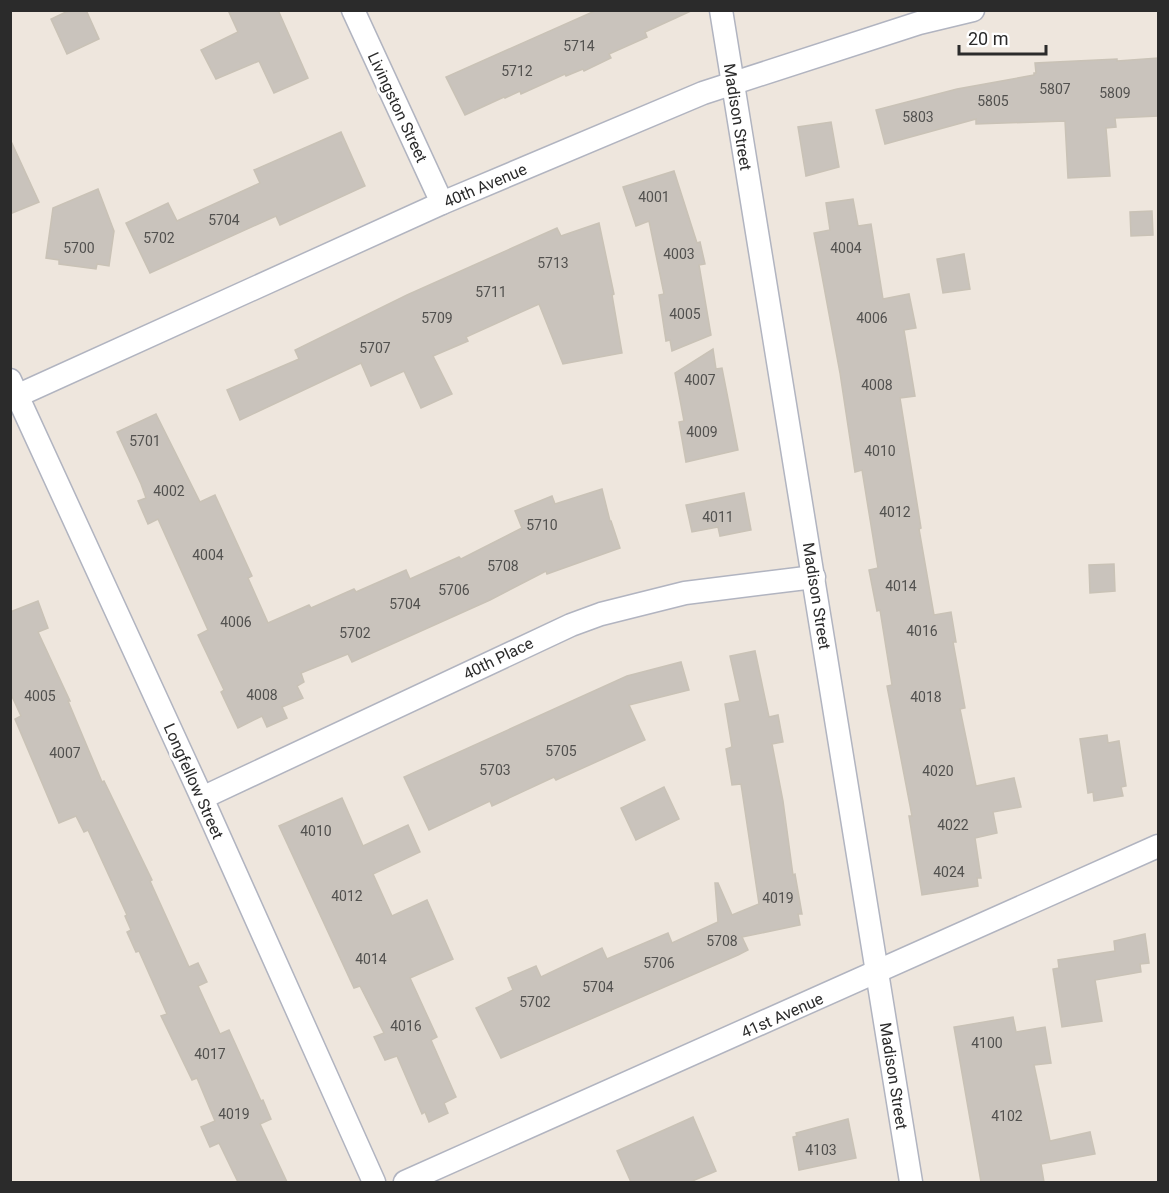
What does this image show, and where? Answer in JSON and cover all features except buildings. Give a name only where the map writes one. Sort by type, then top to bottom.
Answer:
[{"type":"street","name":"Livingston Street","points":[[353,10],[442,203]]},
{"type":"street","name":"Madison Street","points":[[721,10],[911,1182]]},
{"type":"street","name":"40th Avenue","points":[[13,392],[442,203],[703,93],[919,23],[973,10]]},
{"type":"street","name":"Longfellow Street","points":[[13,392],[202,798],[374,1182]]},
{"type":"street","name":"40th Place","points":[[202,798],[570,625],[601,614],[685,593],[814,577]]},
{"type":"street","name":"41st Avenue","points":[[405,1182],[1158,846]]}]
